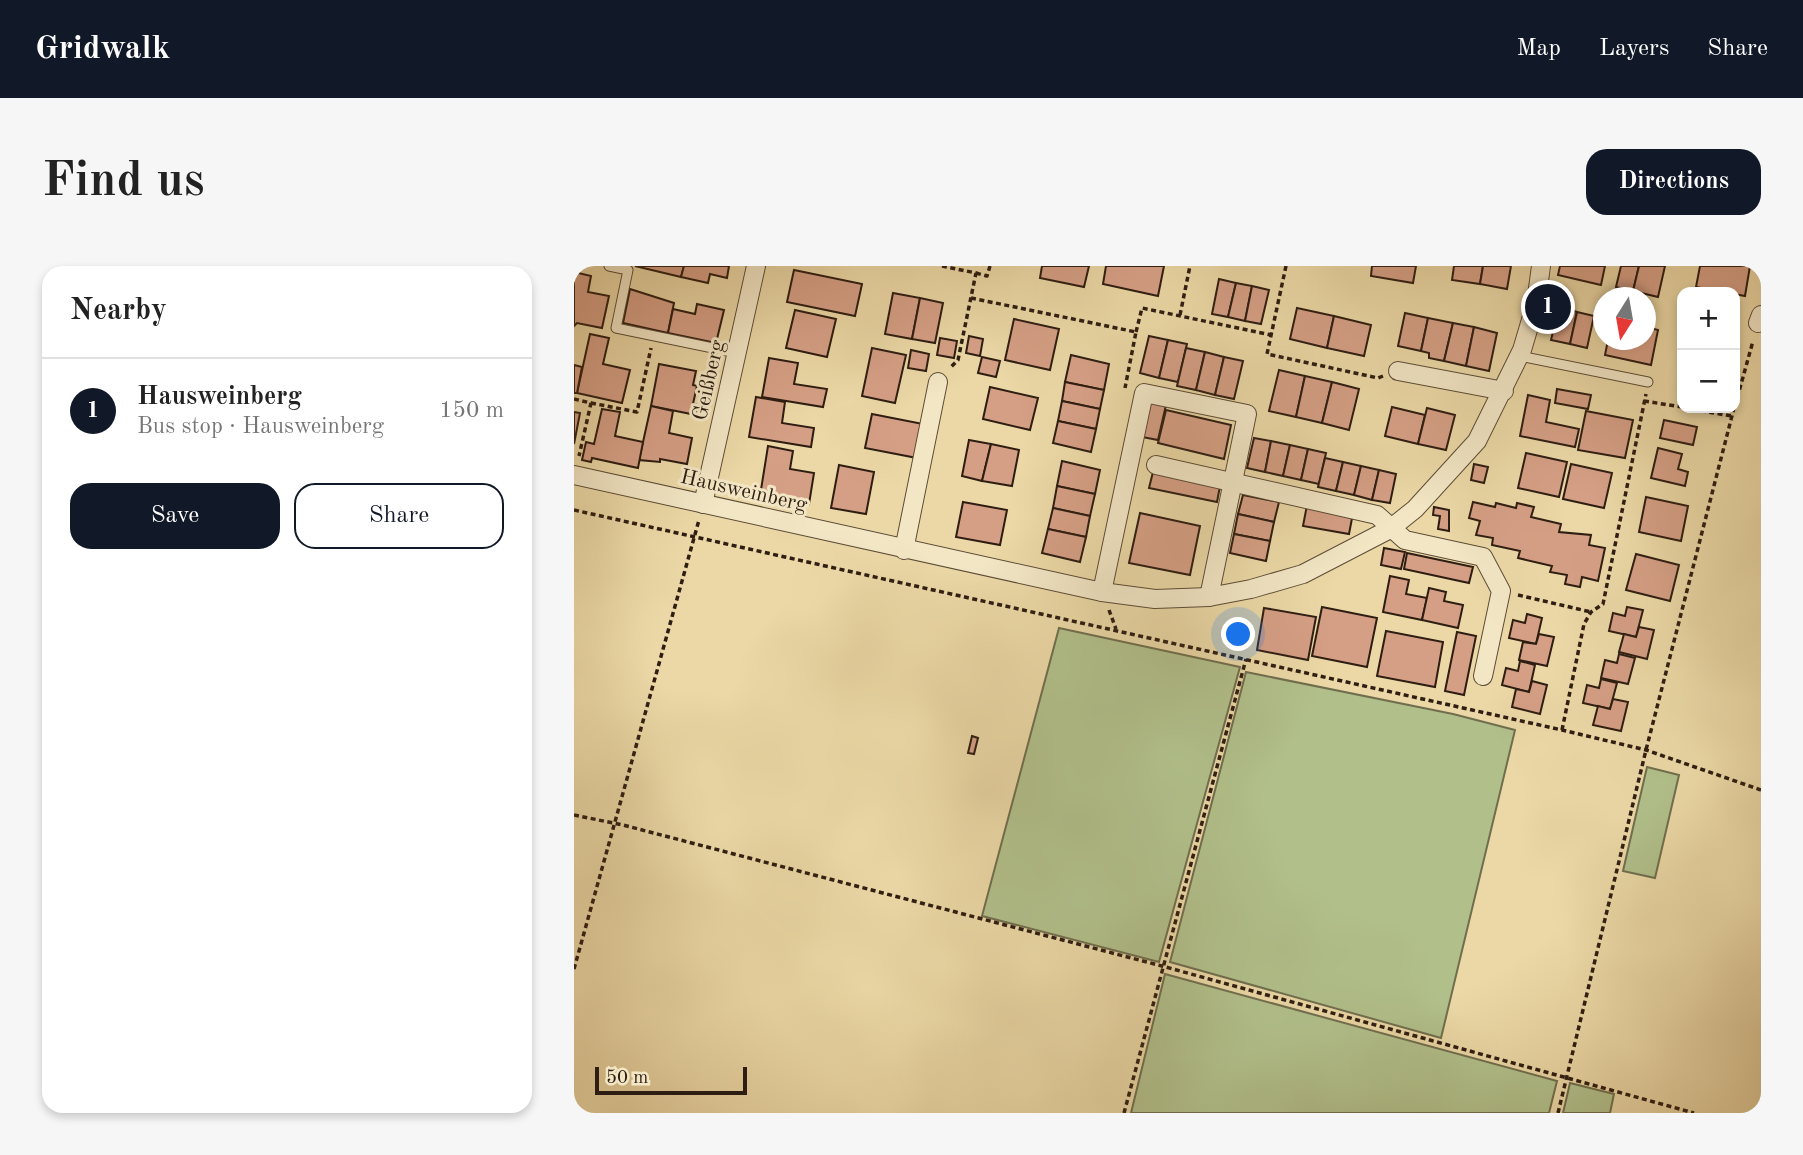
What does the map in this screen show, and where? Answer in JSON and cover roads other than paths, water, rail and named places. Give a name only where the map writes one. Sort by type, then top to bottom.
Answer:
[{"type":"street","name":"Geißberg","points":[[703,504],[757,266]]},
{"type":"street","name":"Hausweinberg","points":[[575,475],[1102,592],[1155,599],[1209,597],[1251,589],[1303,574],[1390,529],[1415,509],[1477,441],[1520,356],[1536,303],[1541,266]]},
{"type":"street","points":[[1398,371],[1504,391]]},
{"type":"street","points":[[904,550],[938,382]]},
{"type":"street","points":[[1102,592],[1144,393],[1247,414],[1209,597]]},
{"type":"street","points":[[1156,465],[1377,515],[1405,540],[1483,557],[1501,591],[1483,676]]},
{"type":"lane","points":[[609,266],[628,270],[616,328],[737,353]]},
{"type":"lane","points":[[1520,356],[1648,382]]},
{"type":"place","name":"Hausweinberg","points":[[1548,307]]}]
